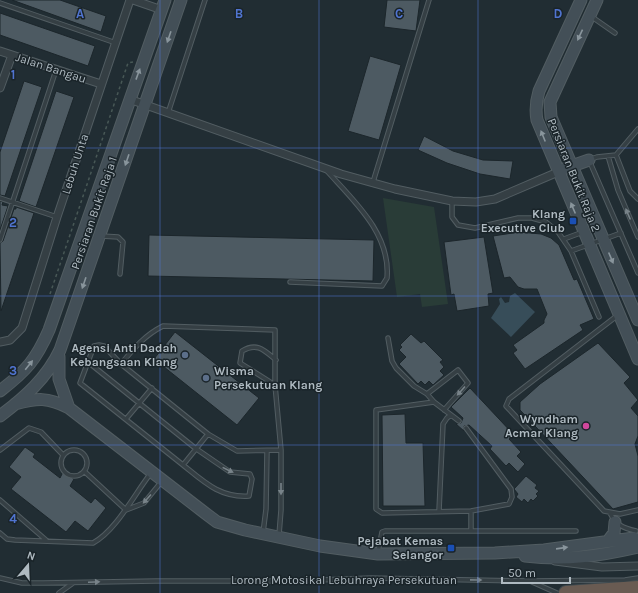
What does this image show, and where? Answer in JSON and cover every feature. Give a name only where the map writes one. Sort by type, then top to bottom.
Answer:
[{"type":"highway","points":[[566,593],[638,588]]},
{"type":"street","points":[[131,0],[163,5]]},
{"type":"street","name":"Lebuh Unta","points":[[0,342],[10,340],[22,328],[101,84],[131,0]]},
{"type":"street","name":"Persiaran Bukit Raja 1","points":[[0,416],[47,374],[60,350],[146,106],[181,0]]},
{"type":"street","name":"Persiaran Bukit Raja 2","points":[[581,0],[536,100],[537,120],[637,355]]},
{"type":"street","name":"Persiaran Bukit Raja 2","points":[[597,0],[550,102],[551,117],[638,320]]},
{"type":"street","name":"Persiaran Bukit Raja 1","points":[[0,391],[26,369],[38,354],[49,330],[163,5]]},
{"type":"street","name":"Jalan Bangau","points":[[0,51],[101,84]]},
{"type":"street","points":[[0,88],[12,55]]},
{"type":"street","points":[[129,99],[325,169],[373,183],[452,200],[476,202],[494,199],[571,166],[589,160]]},
{"type":"street","points":[[60,350],[58,379],[69,408]]},
{"type":"street","points":[[15,404],[33,399],[48,399],[69,408],[217,522],[263,534],[320,546],[378,554],[495,553],[544,550],[637,538]]},
{"type":"street","points":[[608,541],[614,533],[613,518]]},
{"type":"street","points":[[545,559],[585,558],[637,538]]},
{"type":"street","points":[[495,553],[602,568],[638,566]]},
{"type":"lane","points":[[168,114],[205,0]]},
{"type":"lane","points":[[373,183],[429,0]]},
{"type":"lane","points":[[0,3],[116,43]]},
{"type":"lane","points":[[589,16],[615,33]]},
{"type":"lane","points":[[0,240],[56,70]]},
{"type":"lane","points":[[638,129],[616,155],[597,156],[589,160],[638,273]]},
{"type":"lane","points":[[616,155],[630,191],[638,199]]},
{"type":"lane","points":[[608,156],[618,190],[638,237]]},
{"type":"lane","points":[[290,282],[382,286],[387,278],[383,246],[379,235],[363,212],[325,169]]},
{"type":"lane","points":[[0,198],[57,217]]},
{"type":"lane","points":[[452,200],[452,217],[458,225],[475,228],[518,218],[532,218],[546,222],[564,239],[599,317]]},
{"type":"lane","points":[[564,239],[584,232]]},
{"type":"lane","points":[[571,252],[621,233]]},
{"type":"lane","points":[[100,236],[118,237],[123,242],[120,274]]},
{"type":"lane","points":[[619,315],[509,399],[506,406],[598,505],[637,538]]},
{"type":"lane","points":[[121,364],[140,341],[149,333],[163,326],[275,330],[275,385],[281,450],[281,510],[279,537]]},
{"type":"lane","points":[[388,338],[392,361],[396,368],[414,386],[427,394],[434,402],[459,421]]},
{"type":"lane","points":[[88,362],[195,448],[230,472],[250,474],[252,479],[249,496],[242,497],[215,490],[80,383],[94,346],[99,344],[104,346],[121,364],[208,434],[237,451],[281,450]]},
{"type":"lane","points":[[275,385],[240,363],[242,352],[249,347],[256,346],[265,350],[276,360]]},
{"type":"lane","points":[[427,394],[458,370],[468,383],[444,410]]},
{"type":"lane","points":[[126,419],[152,388]]},
{"type":"lane","points":[[434,402],[376,410],[376,509],[382,513],[471,511],[509,504],[512,497],[511,489],[466,428]]},
{"type":"lane","points":[[439,511],[443,424],[447,418],[451,416]]},
{"type":"lane","points":[[0,450],[29,428],[40,432],[63,455]]},
{"type":"lane","points":[[183,465],[195,448],[208,434]]},
{"type":"lane","points":[[74,449],[83,452],[88,464],[85,472],[77,476],[72,476],[64,472],[61,464],[63,455],[74,449]]},
{"type":"lane","points":[[263,534],[266,509],[267,450]]},
{"type":"lane","points":[[85,472],[126,510]]},
{"type":"lane","points":[[0,534],[7,539],[93,543],[99,540],[126,510],[152,472]]},
{"type":"lane","points":[[126,510],[144,503],[162,481]]},
{"type":"lane","points":[[0,500],[46,540]]},
{"type":"lane","points":[[613,518],[620,514],[638,510]]},
{"type":"lane","points":[[471,511],[471,531]]},
{"type":"lane","points":[[378,554],[380,536],[385,530],[576,531]]},
{"type":"lane","name":"Lorong Motosikal Lebuhraya Persekutuan","points":[[0,578],[22,583],[74,583],[292,581],[371,578],[529,581],[625,580],[638,578]]},
{"type":"lane","points":[[529,581],[557,593]]},
{"type":"lane","points":[[59,593],[74,583]]},
{"type":"path","points":[[49,296],[128,63],[144,58]]},
{"type":"green space","points":[[383,198],[434,207],[448,304],[422,307],[420,294],[397,297]]},
{"type":"water","points":[[515,293],[535,312],[511,337],[491,318],[500,304],[499,299],[501,297],[505,303],[509,302],[510,296]]},
{"type":"building","points":[[12,0],[60,0],[106,16],[101,32]]},
{"type":"building","points":[[387,0],[420,0],[416,31],[384,27]]},
{"type":"building","points":[[0,13],[95,46],[88,66],[0,35]]},
{"type":"building","points":[[370,56],[401,65],[379,140],[348,131]]},
{"type":"building","points":[[24,81],[42,87],[5,196],[0,195],[0,152]]},
{"type":"building","points":[[56,91],[74,97],[36,207],[19,201]]},
{"type":"building","points":[[424,136],[453,151],[483,160],[513,161],[510,179],[480,174],[447,163],[418,150]]},
{"type":"building","points":[[0,201],[3,202],[2,205],[8,206],[0,230]]},
{"type":"building","points":[[16,207],[34,213],[1,311],[0,243],[3,241]]},
{"type":"building","points":[[519,232],[541,234],[551,238],[559,245],[574,280],[577,279],[594,319],[580,325],[583,330],[525,369],[513,353],[517,350],[513,345],[544,323],[547,314],[537,289],[524,289],[518,287],[510,277],[504,278],[493,236]]},
{"type":"building","points":[[149,235],[374,240],[373,281],[148,276]]},
{"type":"building","points":[[484,237],[493,293],[488,294],[489,306],[457,311],[454,294],[451,295],[444,242]]},
{"type":"building","name":"Wisma Persekutuan Klang","points":[[175,332],[259,398],[237,425],[154,359]]},
{"type":"building","points":[[411,334],[421,343],[424,341],[443,360],[440,362],[444,367],[440,371],[444,375],[433,385],[429,381],[425,385],[421,381],[418,384],[399,364],[406,357],[399,350],[402,347],[400,345]]},
{"type":"building","name":"Wyndham Acmar Klang","points":[[598,343],[630,377],[624,383],[638,400],[631,408],[638,416],[638,436],[635,444],[638,456],[638,502],[613,509],[520,410],[520,402],[540,384]]},
{"type":"building","points":[[470,388],[514,435],[509,439],[521,452],[517,456],[525,464],[518,472],[509,463],[506,466],[490,449],[492,446],[469,425],[464,426],[464,431],[456,424],[461,423],[463,418],[451,407]]},
{"type":"building","points":[[405,414],[406,443],[423,443],[425,506],[383,506],[382,415]]},
{"type":"building","points":[[25,447],[35,454],[33,457],[60,478],[63,472],[74,479],[70,486],[91,503],[95,498],[106,508],[88,531],[75,521],[66,532],[11,489],[21,477],[9,467]]},
{"type":"building","points":[[526,476],[537,485],[535,488],[539,491],[536,494],[538,496],[533,501],[531,499],[528,503],[524,499],[522,502],[516,497],[518,494],[514,489]]},
{"type":"place","name":"Klang Executive Club","points":[[573,221]]},
{"type":"place","name":"Agensi Anti Dadah Kebangsaan Klang","points":[[185,355]]},
{"type":"place","name":"Wisma Persekutuan Klang","points":[[206,378]]},
{"type":"place","name":"Wyndham Acmar Klang","points":[[586,426]]},
{"type":"place","name":"Pejabat Kemas Selangor","points":[[451,548]]}]
